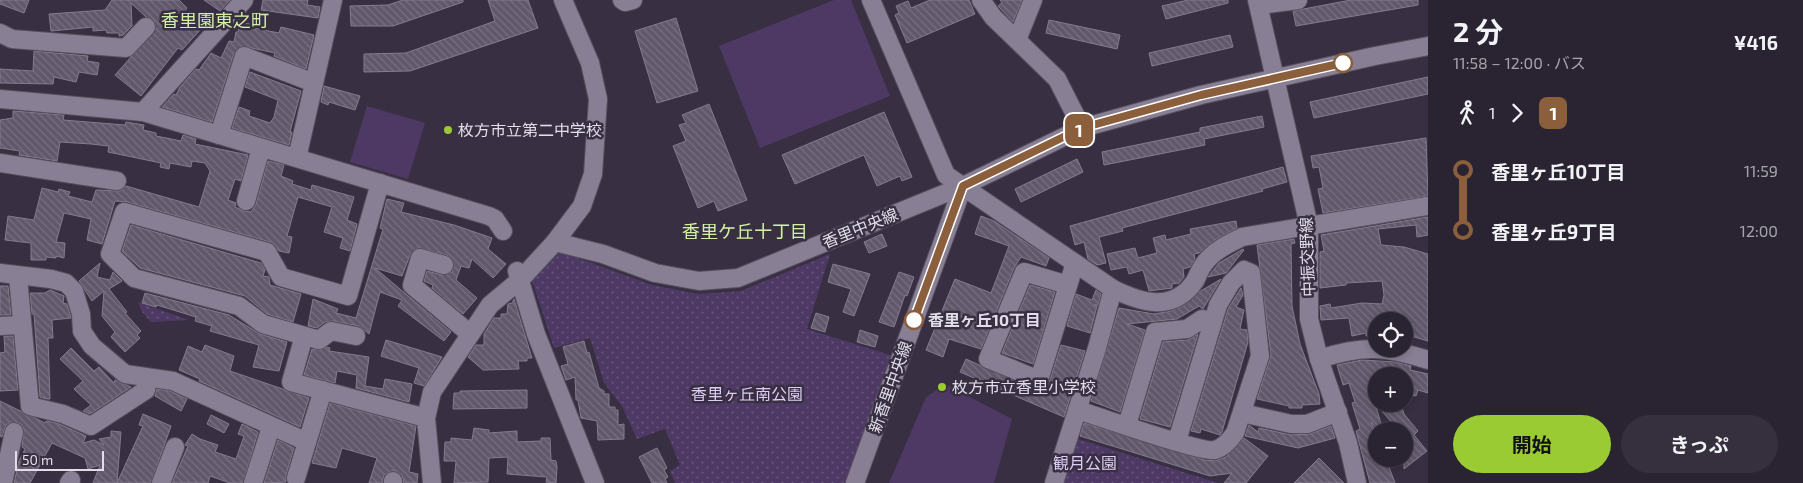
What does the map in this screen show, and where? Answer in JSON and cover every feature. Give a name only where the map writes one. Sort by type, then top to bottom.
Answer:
[{"type":"street","points":[[143,112],[244,0]]},
{"type":"street","points":[[297,158],[333,0]]},
{"type":"street","points":[[432,483],[426,418],[432,392],[490,304],[518,274],[555,242],[582,206],[593,174],[598,99],[590,63],[563,0]]},
{"type":"street","points":[[622,0],[625,2],[633,0]]},
{"type":"street","points":[[872,0],[946,175],[1113,289],[1134,299],[1158,303],[1180,297],[1194,281],[1204,263],[1225,245],[1242,237],[1428,206]]},
{"type":"street","points":[[981,0],[994,17],[1057,79],[1082,128]]},
{"type":"street","points":[[1017,40],[1033,0]]},
{"type":"street","points":[[1258,3],[1298,0]]},
{"type":"street","name":"中振交野線","points":[[1258,3],[1309,226],[1309,319],[1319,358],[1348,443],[1356,483]]},
{"type":"street","points":[[0,32],[12,39],[126,48],[146,26]]},
{"type":"street","points":[[963,186],[1082,128],[1201,95],[1374,56],[1428,46]]},
{"type":"street","points":[[219,135],[244,56],[314,83]]},
{"type":"street","points":[[0,99],[143,112],[489,216],[495,219],[503,231]]},
{"type":"street","points":[[246,201],[261,148]]},
{"type":"street","points":[[0,163],[117,181]]},
{"type":"street","points":[[356,336],[331,331],[319,340],[263,324],[239,306],[134,278],[110,254],[124,212],[267,252],[281,277],[348,296],[380,183]]},
{"type":"street","name":"香里中央線","points":[[555,242],[603,254],[655,272],[699,281],[738,278],[963,186]]},
{"type":"street","name":"新香里中央線","points":[[855,483],[963,186]]},
{"type":"street","points":[[444,265],[420,258],[412,285],[470,333]]},
{"type":"street","points":[[1068,285],[1024,272],[988,359],[1039,380],[1075,263]]},
{"type":"street","points":[[1077,410],[1177,441],[1208,450],[1216,450],[1230,441],[1235,433],[1260,356],[1251,273],[1244,270],[1232,283],[1218,305],[1177,441]]},
{"type":"street","points":[[0,273],[18,277],[51,279],[66,283],[74,291],[81,314],[82,331],[92,346],[125,374],[173,382],[307,442]]},
{"type":"street","points":[[518,274],[536,334],[595,483]]},
{"type":"street","points":[[18,277],[30,406],[63,414],[91,426],[146,390],[148,378]]},
{"type":"street","points":[[1054,483],[1113,289]]},
{"type":"street","points":[[1127,425],[1155,332],[1187,329],[1202,319],[1213,322]]},
{"type":"street","points":[[0,326],[22,325]]},
{"type":"street","points":[[304,336],[291,382],[426,418]]},
{"type":"street","points":[[1319,358],[1351,349],[1395,350],[1428,360]]},
{"type":"street","points":[[296,478],[323,390]]},
{"type":"street","points":[[1242,413],[1291,424],[1307,424],[1338,412]]},
{"type":"street","points":[[253,483],[271,427]]},
{"type":"street","points":[[4,483],[14,432]]},
{"type":"street","points":[[161,483],[175,447]]},
{"type":"green space","points":[[834,0],[851,0],[890,96],[760,148],[719,46]]},
{"type":"green space","points":[[367,106],[425,123],[408,179],[350,162]]},
{"type":"green space","name":"香里ヶ丘南公園","points":[[556,250],[652,285],[698,294],[741,291],[830,254],[807,329],[893,356],[846,483],[675,483],[670,471],[680,465],[665,429],[637,439],[622,406],[604,383],[590,338],[554,348],[532,280]]},
{"type":"green space","points":[[138,302],[189,320],[151,322],[142,312]]},
{"type":"green space","points":[[945,384],[1012,419],[994,483],[889,483],[926,397]]},
{"type":"green space","name":"観月公園","points":[[1072,437],[1218,483],[1057,483]]},
{"type":"building","points":[[0,0],[29,0],[24,13],[0,4]]},
{"type":"building","points":[[112,0],[179,0],[187,8],[184,12],[202,28],[182,50],[178,48],[141,96],[115,75],[156,29],[154,20],[146,17],[131,3],[132,26],[123,35],[107,33],[106,30],[93,31],[93,27],[51,31],[49,14],[105,10]]},
{"type":"building","points":[[204,0],[230,0],[220,11]]},
{"type":"building","points":[[263,0],[308,0],[307,5],[320,7],[318,18],[261,10]]},
{"type":"building","points":[[403,0],[463,0],[463,2],[393,26],[351,26],[350,6],[388,5]]},
{"type":"building","points":[[488,0],[528,0],[538,28],[410,71],[364,72],[364,54],[406,53],[495,21]]},
{"type":"building","points":[[930,0],[969,0],[975,14],[907,43],[895,15],[899,13],[896,6],[908,1],[911,8]]},
{"type":"building","points":[[1000,0],[1022,0],[1013,22],[998,6],[1002,3]]},
{"type":"building","points":[[1188,0],[1228,0],[1228,3],[1166,19],[1162,6]]},
{"type":"building","points":[[1351,0],[1418,0],[1418,5],[1296,26],[1293,11]]},
{"type":"building","points":[[676,18],[698,91],[657,103],[635,31]]},
{"type":"building","points":[[1049,20],[1120,35],[1117,49],[1046,33]]},
{"type":"building","points":[[244,23],[254,25],[253,28],[279,33],[281,27],[314,35],[306,69],[274,56],[275,53],[242,46],[234,53],[212,122],[162,107],[174,94],[176,95],[180,87],[196,69],[199,70],[211,53],[221,58],[229,41],[234,42],[239,27],[244,28]]},
{"type":"building","points":[[1230,35],[1233,47],[1152,66],[1149,53]]},
{"type":"building","points":[[34,51],[88,56],[87,61],[99,63],[97,75],[79,72],[76,82],[54,77],[53,84],[0,83],[0,69],[33,71]]},
{"type":"building","points":[[250,72],[301,91],[290,132],[292,132],[289,145],[232,128],[239,107],[250,111],[249,116],[270,123],[274,117],[278,100],[245,87]]},
{"type":"building","points":[[1428,77],[1428,94],[1314,118],[1310,102]]},
{"type":"building","points":[[324,86],[360,96],[355,110],[329,102],[328,105],[321,102]]},
{"type":"building","points":[[709,104],[747,200],[718,211],[714,201],[698,208],[673,146],[686,141],[679,125],[686,123],[682,115]]},
{"type":"building","points":[[13,111],[64,115],[63,120],[125,125],[126,122],[144,125],[143,130],[156,133],[156,136],[181,141],[183,135],[196,139],[195,144],[248,155],[241,181],[235,179],[228,200],[236,203],[235,207],[244,211],[251,212],[256,204],[268,161],[284,165],[281,176],[293,181],[292,184],[311,190],[312,185],[354,197],[347,220],[357,224],[350,251],[340,248],[343,238],[324,232],[332,207],[298,197],[287,236],[292,237],[289,253],[279,251],[270,242],[127,202],[115,201],[102,244],[87,240],[91,219],[64,213],[56,242],[65,243],[64,258],[56,256],[56,258],[46,257],[46,260],[31,260],[31,243],[5,240],[8,216],[34,220],[42,188],[58,192],[59,189],[70,192],[68,196],[92,202],[96,190],[120,191],[126,186],[199,207],[210,171],[205,163],[192,161],[191,167],[170,163],[169,169],[160,167],[161,163],[108,152],[109,146],[91,144],[60,142],[57,161],[19,155],[20,151],[0,148],[0,120],[13,118]]},
{"type":"building","points":[[884,112],[912,177],[902,181],[900,176],[877,186],[864,155],[795,184],[782,155]]},
{"type":"building","points":[[1262,116],[1264,127],[1204,139],[1205,145],[1104,165],[1102,152],[1200,132],[1200,128]]},
{"type":"building","points":[[1426,138],[1428,196],[1323,213],[1318,189],[1323,188],[1319,167],[1313,168],[1311,156]]},
{"type":"building","points":[[1077,159],[1083,172],[1021,202],[1015,189]]},
{"type":"building","points":[[1283,167],[1287,182],[1262,189],[1263,191],[1122,228],[1123,231],[1099,237],[1106,263],[1097,265],[1088,259],[1084,242],[1075,245],[1070,226]]},
{"type":"building","points":[[387,199],[404,203],[401,212],[454,225],[492,238],[488,249],[506,264],[493,278],[472,259],[469,268],[461,266],[456,280],[477,298],[463,314],[432,288],[433,285],[424,281],[427,271],[442,275],[452,272],[454,263],[447,255],[417,248],[410,255],[402,276],[375,268],[451,332],[444,341],[398,306],[402,300],[380,292],[369,334],[359,326],[333,321],[325,322],[317,328],[308,326],[313,299],[338,309],[336,313],[356,318],[383,229],[380,228]]},
{"type":"building","points":[[981,216],[994,221],[1049,258],[1046,266],[1021,257],[1014,268],[981,349],[949,339],[943,357],[926,350],[955,279],[991,293],[1009,246],[975,234]]},
{"type":"building","points":[[1428,217],[1428,235],[1417,237],[1416,225],[1378,229],[1381,245],[1404,247],[1428,254],[1428,341],[1413,337],[1413,312],[1368,312],[1368,336],[1366,336],[1366,333],[1352,336],[1349,318],[1321,320],[1320,306],[1330,304],[1331,308],[1362,303],[1382,304],[1384,295],[1382,281],[1346,283],[1346,285],[1320,288],[1320,252],[1324,251],[1321,235]]},
{"type":"building","points":[[1236,221],[1237,228],[1215,240],[1199,253],[1194,254],[1195,259],[1190,267],[1183,269],[1184,277],[1179,283],[1172,284],[1172,288],[1149,291],[1143,270],[1129,274],[1127,267],[1111,270],[1107,254],[1135,248],[1138,258],[1157,253],[1153,238],[1165,235],[1166,240],[1191,234],[1190,229]]},
{"type":"building","points":[[131,225],[261,263],[265,270],[263,276],[269,277],[270,285],[301,294],[293,322],[267,314],[245,296],[140,268],[122,251]]},
{"type":"building","points":[[882,234],[887,246],[869,253],[864,242]]},
{"type":"building","points":[[1294,239],[1295,243],[1291,244],[1292,306],[1300,344],[1319,394],[1320,404],[1302,405],[1302,408],[1289,408],[1289,406],[1257,399],[1271,355],[1257,245]]},
{"type":"building","points":[[1243,249],[1226,273],[1208,277],[1219,263]]},
{"type":"building","points":[[100,263],[97,277],[110,280],[113,272],[122,281],[109,289],[127,312],[125,313],[141,331],[137,335],[140,338],[125,352],[111,337],[115,332],[102,316],[104,291],[92,301],[79,281]]},
{"type":"building","points":[[833,264],[870,274],[854,316],[843,312],[851,289],[828,282]]},
{"type":"building","points":[[899,272],[914,277],[907,296],[905,295],[894,327],[879,322]]},
{"type":"building","points":[[1221,279],[1203,309],[1199,306],[1177,319],[1127,324],[1145,330],[1120,412],[1091,401],[1119,308],[1154,314],[1171,311],[1183,306],[1199,292]]},
{"type":"building","points":[[1030,285],[1055,292],[1033,364],[1002,353]]},
{"type":"building","points":[[0,286],[8,286],[11,315],[0,315]]},
{"type":"building","points":[[1241,288],[1243,295],[1236,307],[1244,310],[1240,329],[1247,330],[1248,342],[1222,432],[1220,435],[1201,429],[1200,433],[1191,431],[1228,309]]},
{"type":"building","points":[[50,290],[64,296],[63,303],[67,304],[71,318],[52,320],[53,338],[48,338],[50,399],[47,399],[40,397],[34,314],[32,314],[30,293],[45,293]]},
{"type":"building","points":[[1096,290],[1101,294],[1098,305],[1094,305],[1097,306],[1090,333],[1067,326],[1076,294],[1092,300]]},
{"type":"building","points":[[145,293],[229,315],[260,334],[287,342],[279,371],[253,367],[259,345],[210,331],[212,326],[195,321],[196,317],[157,305],[156,307],[142,303]]},
{"type":"building","points":[[514,299],[532,358],[527,358],[527,361],[518,361],[519,369],[483,370],[468,357],[476,345],[484,345],[484,334],[494,318],[501,318],[501,314],[507,314],[508,304],[512,303]]},
{"type":"building","points":[[816,313],[829,317],[825,332],[811,328]]},
{"type":"building","points":[[860,330],[878,336],[875,347],[857,342]]},
{"type":"building","points":[[1198,334],[1170,427],[1140,419],[1163,342],[1188,340]]},
{"type":"building","points":[[4,336],[13,336],[18,390],[0,391],[0,353],[5,352]]},
{"type":"building","points":[[386,340],[442,357],[424,386],[414,383],[419,368],[381,356]]},
{"type":"building","points":[[584,341],[599,388],[604,391],[604,394],[609,394],[609,407],[615,407],[615,410],[618,410],[618,425],[624,424],[624,439],[598,440],[597,421],[581,418],[578,400],[576,400],[575,377],[566,380],[561,366],[568,364],[563,347]]},
{"type":"building","points":[[205,345],[234,356],[230,371],[309,398],[300,427],[179,370],[188,346],[202,352]]},
{"type":"building","points":[[1061,345],[1085,351],[1064,417],[960,372],[966,359],[1035,390],[1044,391],[1049,383]]},
{"type":"building","points":[[327,347],[330,348],[329,351],[369,357],[365,386],[383,389],[385,379],[412,384],[409,402],[356,388],[357,375],[337,371],[335,383],[304,375],[312,349],[320,350]]},
{"type":"building","points":[[71,348],[94,371],[99,367],[114,383],[115,380],[131,387],[90,414],[83,411],[91,405],[74,389],[83,381],[60,359]]},
{"type":"building","points":[[1362,360],[1396,362],[1411,366],[1368,367],[1368,412],[1378,412],[1380,422],[1368,422],[1368,467],[1389,467],[1395,483],[1370,483],[1356,431],[1360,429],[1352,403],[1355,402],[1349,383],[1343,385],[1337,365]]},
{"type":"building","points":[[1413,371],[1428,374],[1428,393],[1418,390],[1416,396],[1413,395]]},
{"type":"building","points":[[157,389],[170,391],[187,399],[181,411],[155,396]]},
{"type":"building","points":[[527,390],[527,408],[453,409],[454,393],[460,393],[460,391]]},
{"type":"building","points":[[0,401],[45,423],[46,421],[57,423],[86,436],[83,443],[94,440],[104,445],[99,439],[111,437],[111,431],[121,432],[117,483],[93,483],[100,465],[88,469],[85,458],[52,443],[30,483],[14,483],[19,461],[25,449],[22,447],[24,429],[21,424],[11,422],[6,425],[2,437],[0,436]]},
{"type":"building","points":[[330,403],[416,426],[409,472],[418,474],[417,483],[404,483],[402,475],[393,470],[384,475],[382,483],[369,483],[377,458],[342,448],[336,468],[312,463]]},
{"type":"building","points":[[1383,412],[1403,412],[1411,422],[1391,422]]},
{"type":"building","points":[[143,414],[171,426],[151,483],[117,483],[143,426],[139,425]]},
{"type":"building","points":[[211,415],[229,424],[224,433],[207,424]]},
{"type":"building","points":[[1084,423],[1204,460],[1215,461],[1226,457],[1244,438],[1268,456],[1246,483],[1224,483],[1232,473],[1210,476],[1080,436]]},
{"type":"building","points":[[242,424],[258,432],[243,483],[230,483],[210,476],[208,483],[172,483],[188,446],[185,445],[192,434],[218,445],[215,452],[236,459],[244,436],[238,434]]},
{"type":"building","points":[[1249,425],[1258,432],[1259,428],[1291,435],[1310,434],[1331,426],[1335,438],[1298,448],[1245,436]]},
{"type":"building","points":[[1413,425],[1418,431],[1414,435],[1427,451],[1413,462]]},
{"type":"building","points":[[474,428],[489,430],[489,433],[517,431],[517,442],[541,441],[541,438],[550,438],[551,460],[556,461],[557,467],[556,483],[546,482],[547,477],[507,474],[508,457],[489,458],[488,482],[454,483],[456,461],[444,461],[445,442],[451,442],[451,438],[472,440]]},
{"type":"building","points":[[278,440],[294,448],[286,475],[286,482],[264,483]]},
{"type":"building","points":[[657,448],[667,468],[664,470],[668,477],[665,479],[667,483],[652,483],[639,457]]},
{"type":"building","points":[[1319,458],[1344,483],[1294,483]]},
{"type":"bus line","name":"1","points":[[914,320],[963,186],[1082,128],[1201,95],[1343,63]]},
{"type":"place","name":"枚方市立第二中学校","points":[[448,130]]},
{"type":"place","name":"香里ヶ丘10丁目","points":[[914,320]]},
{"type":"place","name":"枚方市立香里小学校","points":[[942,387]]},
{"type":"district","name":"香里園東之町","points":[[215,21]]},
{"type":"district","name":"香里ケ丘十丁目","points":[[745,232]]}]
